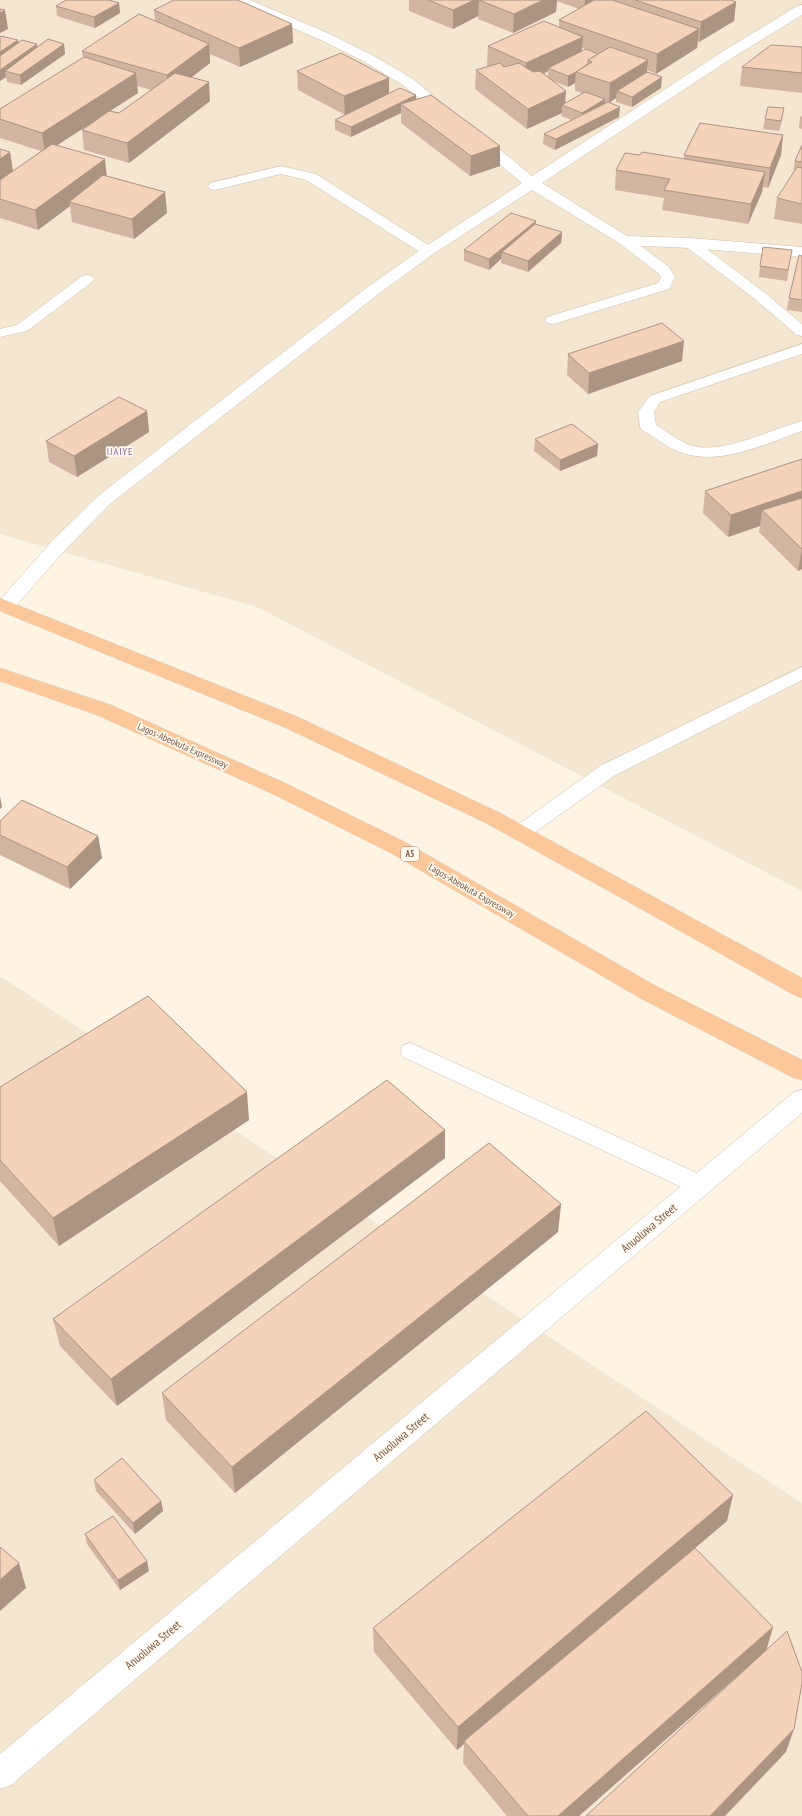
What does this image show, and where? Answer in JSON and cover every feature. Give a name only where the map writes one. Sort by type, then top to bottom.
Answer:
[{"type":"highway","points":[[3,604],[291,722],[493,818],[800,985]]},
{"type":"highway","name":"Lagos-Abeokuta Expressway","points":[[0,674],[104,710],[280,789],[384,840],[648,992],[802,1071]]},
{"type":"street","points":[[239,0],[327,36],[408,82],[531,183],[624,240],[690,243],[802,252]]},
{"type":"street","points":[[3,604],[104,500],[375,289],[428,251],[531,183],[730,53],[802,9]]},
{"type":"street","points":[[730,53],[751,54]]},
{"type":"street","name":"Anuoluwa Street","points":[[0,1774],[802,1099]]},
{"type":"lane","points":[[215,186],[281,170],[311,177],[428,251]]},
{"type":"lane","points":[[552,320],[664,286],[668,277],[664,270],[624,240]]},
{"type":"lane","points":[[690,243],[760,296],[802,332]]},
{"type":"lane","points":[[0,333],[22,328],[87,279]]},
{"type":"lane","points":[[802,349],[655,399],[646,412],[648,427],[687,450],[713,452],[739,447],[802,426]]},
{"type":"lane","points":[[520,833],[607,770],[802,673]]},
{"type":"lane","points":[[411,1051],[700,1185]]},
{"type":"shaded area","points":[[0,0],[802,0],[802,891],[257,607],[0,534]]},
{"type":"shaded area","points":[[0,976],[802,1503],[802,1816],[0,1816]]},
{"type":"building","points":[[66,0],[109,0],[119,3],[94,17],[56,6]]},
{"type":"building","points":[[174,0],[238,0],[292,24],[239,48],[154,10]]},
{"type":"building","points":[[428,0],[474,0],[453,10]]},
{"type":"building","points":[[479,0],[543,0],[514,14]]},
{"type":"building","points":[[594,0],[612,0],[699,29],[657,54],[559,20]]},
{"type":"building","points":[[635,0],[731,0],[736,2],[701,22]]},
{"type":"building","points":[[139,14],[209,44],[167,75],[82,51]]},
{"type":"building","points":[[544,21],[583,37],[526,63],[488,46]]},
{"type":"building","points":[[1,36],[18,40],[0,52]]},
{"type":"building","points":[[48,39],[64,44],[20,75],[5,71]]},
{"type":"building","points":[[22,40],[37,44],[0,70],[0,56]]},
{"type":"building","points":[[771,45],[802,47],[802,73],[742,67]]},
{"type":"building","points":[[610,47],[648,60],[610,83],[576,72],[592,62],[588,60]]},
{"type":"building","points":[[586,49],[598,54],[588,60],[588,64],[568,76],[548,68]]},
{"type":"building","points":[[341,53],[389,78],[344,96],[297,71]]},
{"type":"building","points":[[84,57],[136,73],[42,133],[0,119],[0,109]]},
{"type":"building","points":[[500,63],[504,67],[519,63],[533,72],[540,71],[566,91],[528,109],[476,70]]},
{"type":"building","points":[[647,72],[662,77],[632,97],[617,91]]},
{"type":"building","points":[[175,73],[209,82],[127,143],[82,130],[109,111],[119,113]]},
{"type":"building","points":[[400,88],[416,95],[351,127],[335,120]]},
{"type":"building","points":[[585,92],[605,99],[582,113],[562,105]]},
{"type":"building","points":[[431,95],[500,146],[471,156],[401,104]]},
{"type":"building","points":[[608,102],[620,107],[556,139],[544,134]]},
{"type":"building","points":[[768,107],[784,108],[781,121],[765,119]]},
{"type":"building","points":[[700,123],[783,135],[770,168],[684,155]]},
{"type":"building","points":[[52,144],[105,159],[35,210],[0,199],[0,180]]},
{"type":"building","points":[[802,145],[802,162],[795,161]]},
{"type":"building","points":[[0,149],[10,152],[0,159]]},
{"type":"building","points":[[642,152],[765,172],[751,204],[664,190],[670,179],[616,170],[625,153],[640,155]]},
{"type":"building","points":[[797,167],[802,168],[802,204],[777,198]]},
{"type":"building","points":[[103,175],[165,192],[132,219],[69,202]]},
{"type":"building","points":[[511,213],[536,221],[489,259],[464,250]]},
{"type":"building","points":[[535,224],[562,232],[528,261],[502,252]]},
{"type":"building","points":[[763,247],[792,250],[788,270],[760,266]]},
{"type":"building","points":[[799,255],[802,256],[802,300],[789,298]]},
{"type":"building","points":[[662,323],[684,341],[589,373],[568,354]]},
{"type":"building","points":[[119,397],[147,411],[74,456],[46,441]]},
{"type":"building","points":[[572,424],[598,444],[560,460],[535,439]]},
{"type":"building","points":[[802,459],[802,491],[731,515],[705,491]]},
{"type":"building","points":[[802,498],[802,549],[762,510]]},
{"type":"building","points":[[22,800],[98,836],[67,867],[0,835],[0,821]]},
{"type":"building","points":[[148,996],[247,1092],[53,1218],[0,1160],[0,1087]]},
{"type":"building","points":[[387,1080],[445,1130],[111,1379],[53,1319]]},
{"type":"building","points":[[489,1143],[561,1204],[232,1467],[162,1393]]},
{"type":"building","points":[[646,1411],[733,1495],[458,1727],[373,1628]]},
{"type":"building","points":[[122,1458],[161,1501],[133,1523],[94,1480]]},
{"type":"building","points":[[113,1516],[147,1561],[118,1580],[85,1534]]},
{"type":"building","points":[[0,1547],[19,1563],[0,1580]]},
{"type":"building","points":[[695,1548],[773,1627],[558,1816],[528,1816],[464,1741]]},
{"type":"building","points":[[787,1631],[802,1672],[802,1683],[794,1729],[710,1816],[586,1816]]},
{"type":"district","name":"IJAIYE","points":[[120,451]]}]
